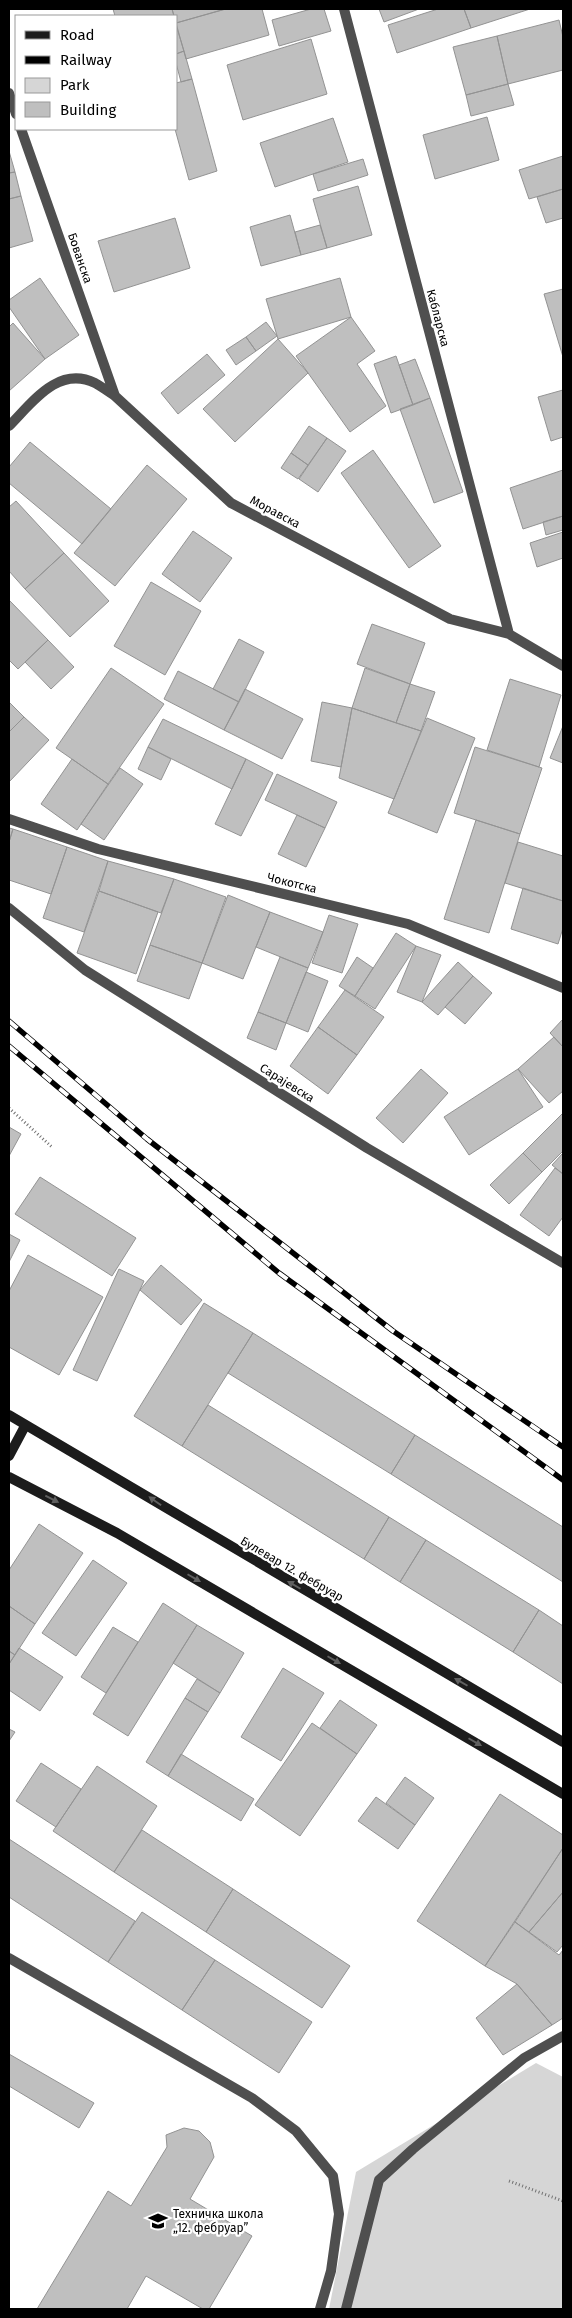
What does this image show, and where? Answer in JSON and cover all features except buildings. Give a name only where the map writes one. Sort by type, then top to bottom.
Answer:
[{"type":"main road","name":"Булевар 12. фебруар","points":[[9,1416],[563,1742]]},
{"type":"main road","points":[[9,1456],[26,1426]]},
{"type":"main road","points":[[9,1477],[117,1533],[563,1794]]},
{"type":"street","name":"Кабларска","points":[[344,9],[509,634]]},
{"type":"street","points":[[9,93],[15,111]]},
{"type":"street","name":"Бованска","points":[[21,130],[115,396]]},
{"type":"street","name":"Моравска","points":[[9,426],[49,385],[63,380],[79,380],[94,383],[115,396],[231,503],[450,619],[509,634],[563,666]]},
{"type":"street","name":"Чокотска","points":[[9,819],[98,849],[408,924],[563,988]]},
{"type":"street","name":"Сарајевска","points":[[9,908],[85,970],[367,1148],[563,1263]]},
{"type":"street","points":[[9,1958],[252,2098],[296,2131],[333,2176],[339,2214],[331,2271],[320,2309]]},
{"type":"street","points":[[346,2309],[379,2180],[524,2058],[563,2036]]},
{"type":"path","points":[[9,1108],[54,1148]]},
{"type":"path","points":[[509,2181],[563,2201]]},
{"type":"green space","points":[[536,2063],[563,2077],[563,2309],[329,2309],[356,2172]]},
{"type":"railway","points":[[9,1021],[147,1139],[393,1331],[563,1447]]},
{"type":"railway","points":[[9,1046],[279,1273],[563,1480]]},
{"type":"place","name":"Техничка школа „12. фебруар”","points":[[158,2221]]}]
